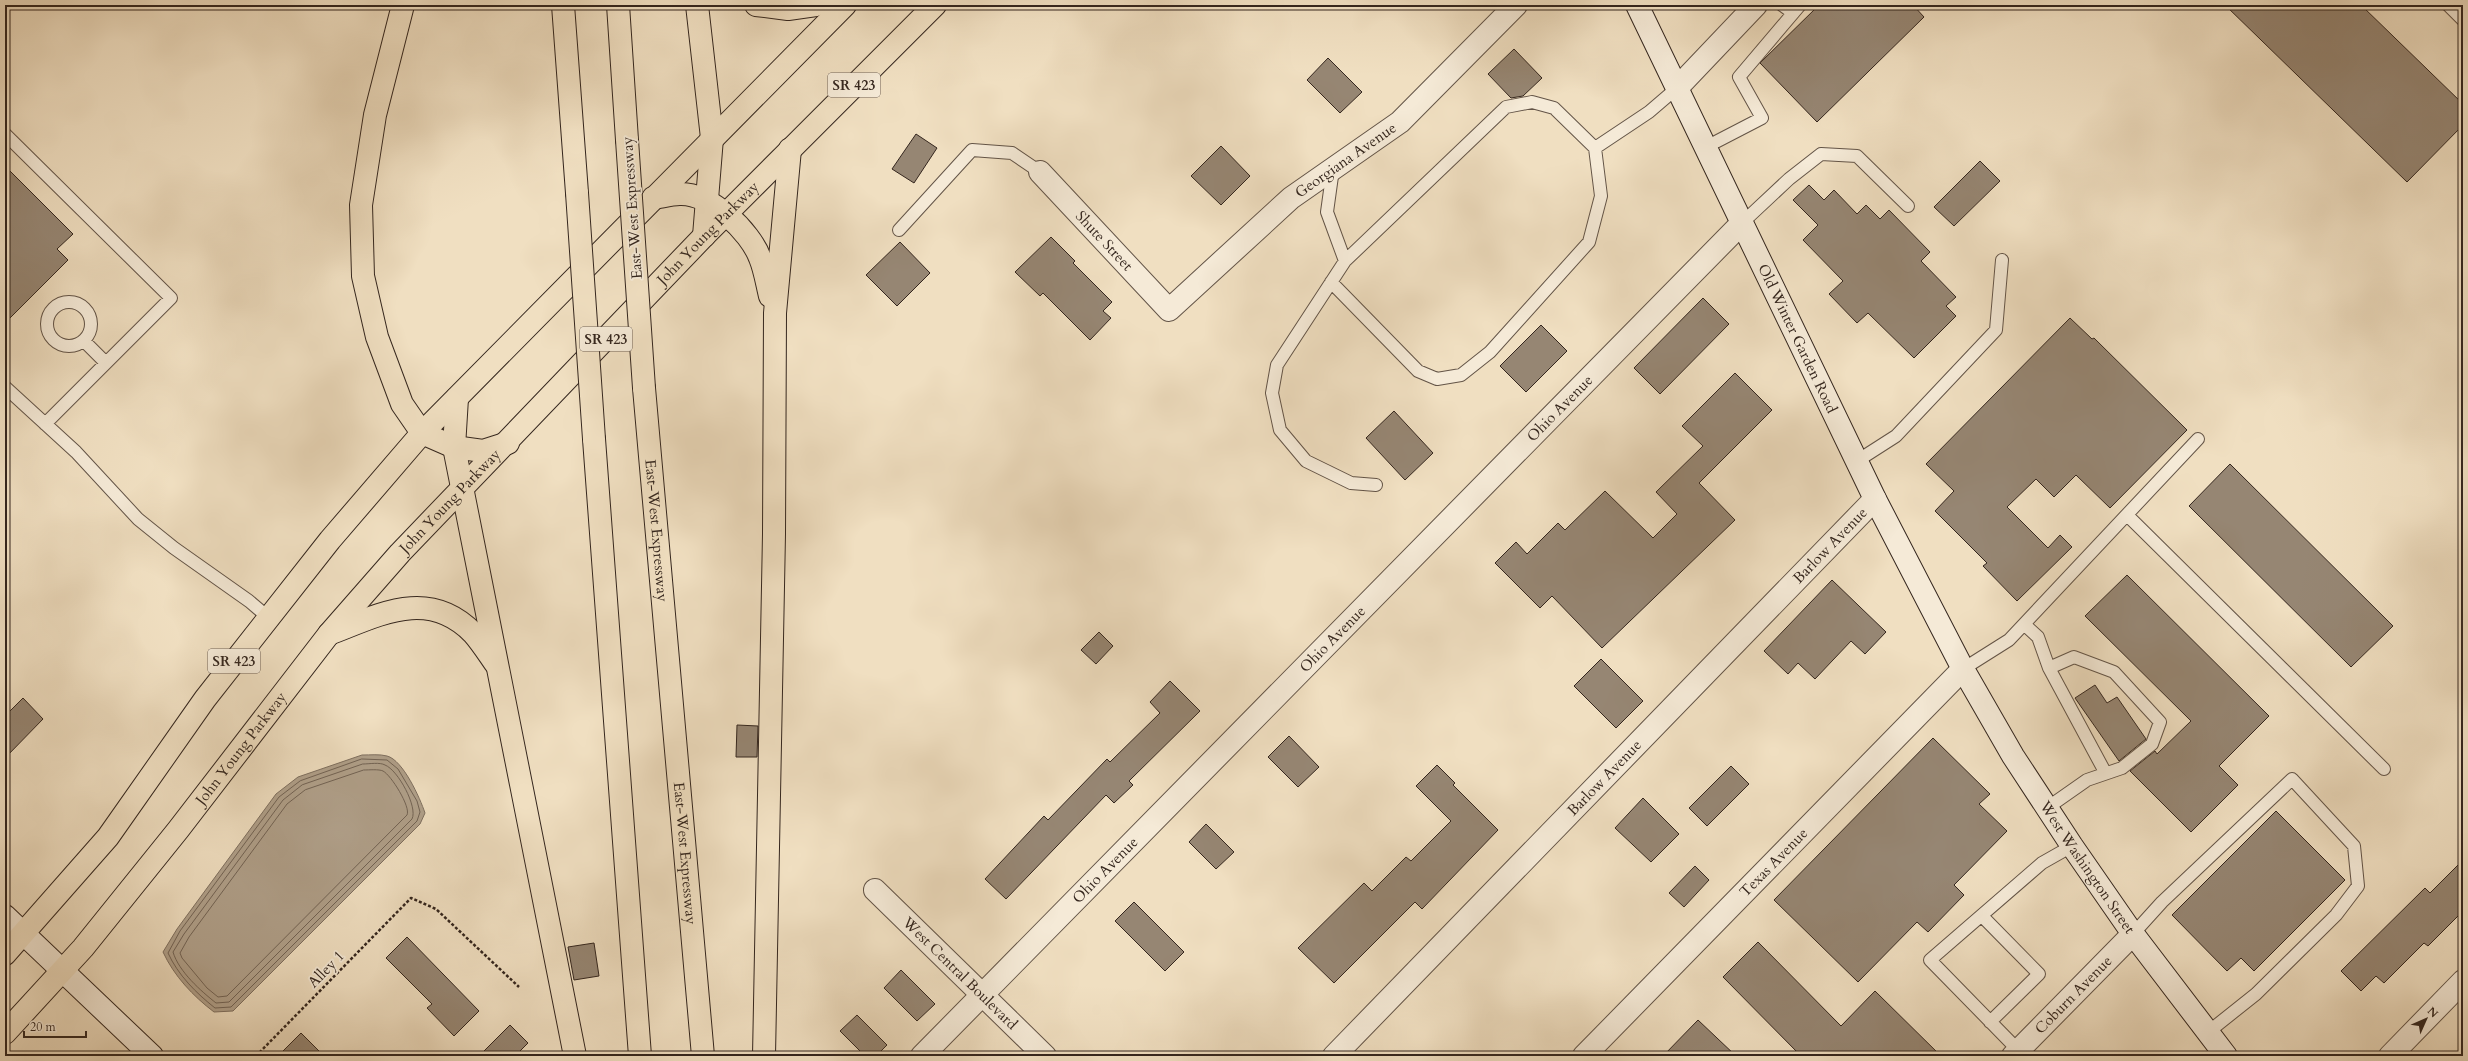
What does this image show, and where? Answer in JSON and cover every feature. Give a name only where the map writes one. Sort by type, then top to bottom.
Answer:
[{"type":"main road","points":[[403,5],[375,115],[362,205],[364,276],[377,337],[399,396],[408,415],[422,433],[454,447],[483,451],[508,443]]},
{"type":"main road","points":[[563,5],[640,1056]]},
{"type":"main road","name":"East-West Expressway","points":[[618,5],[644,388],[703,1056]]},
{"type":"main road","points":[[697,5],[712,138],[704,236]]},
{"type":"main road","points":[[756,5],[788,9],[816,5]]},
{"type":"main road","name":"SR 423","points":[[23,934],[108,837],[204,699],[330,540],[422,433],[845,5]]},
{"type":"main road","name":"John Young Parkway","points":[[5,1033],[62,971],[178,830],[329,634],[400,553],[462,487],[508,443],[704,236],[935,5]]},
{"type":"main road","points":[[764,1056],[774,534],[775,313],[790,149]]},
{"type":"main road","points":[[653,198],[681,194],[706,201],[727,213],[748,237],[760,257],[775,313]]},
{"type":"main road","points":[[457,398],[454,447],[575,1056]]},
{"type":"main road","points":[[329,634],[392,610],[416,607],[447,614],[473,633],[498,667]]},
{"type":"main road","points":[[5,954],[23,934]]},
{"type":"street","name":"Georgiana Avenue","points":[[1169,310],[1291,198],[1400,122],[1516,5]]},
{"type":"street","name":"Old Winter Garden Road","points":[[1636,5],[1706,147],[1875,500],[1963,669]]},
{"type":"street","points":[[1677,88],[1756,5]]},
{"type":"street","name":"Shute Street","points":[[1040,172],[1169,310]]},
{"type":"street","name":"Ohio Avenue","points":[[922,1056],[1742,222]]},
{"type":"street","name":"Barlow Avenue","points":[[1334,1056],[1875,500]]},
{"type":"street","name":"West Washington Street","points":[[1963,669],[2013,756],[2072,846],[2133,934],[2226,1056]]},
{"type":"street","name":"Texas Avenue","points":[[1584,1056],[1963,669]]},
{"type":"street","name":"West Central Boulevard","points":[[875,890],[1045,1056]]},
{"type":"street","points":[[5,916],[152,1056]]},
{"type":"street","name":"Coburn Avenue","points":[[2016,1053],[2133,934]]},
{"type":"street","points":[[2390,1056],[2463,981]]},
{"type":"lane","points":[[1706,147],[1762,118],[1739,77],[1797,9],[1782,5]]},
{"type":"lane","points":[[2448,5],[2463,20]]},
{"type":"lane","points":[[1595,148],[1649,112],[1677,88]]},
{"type":"lane","points":[[1331,282],[1418,371],[1437,379],[1461,375],[1490,352],[1589,242],[1601,196],[1595,148],[1554,108],[1532,102],[1506,107],[1345,261],[1331,282],[1277,364],[1272,393],[1280,430],[1306,460],[1352,484],[1376,485]]},
{"type":"lane","points":[[5,134],[171,298],[45,424]]},
{"type":"lane","points":[[899,230],[972,150],[1012,153],[1040,172]]},
{"type":"lane","points":[[1742,222],[1821,154],[1857,156],[1908,206]]},
{"type":"lane","points":[[1333,169],[1327,212],[1345,261]]},
{"type":"lane","points":[[1857,461],[1896,436],[1996,330],[2002,260]]},
{"type":"lane","points":[[84,341],[106,363]]},
{"type":"lane","points":[[5,387],[76,452],[138,519],[174,548],[249,600],[269,618]]},
{"type":"lane","points":[[1963,669],[2009,640],[2198,439]]},
{"type":"lane","points":[[2127,515],[2384,769]]},
{"type":"lane","points":[[2024,624],[2038,637],[2049,668],[2105,772]]},
{"type":"lane","points":[[2047,808],[2087,780],[2105,772],[2122,768],[2152,744],[2160,722],[2114,672],[2074,657],[2049,668]]},
{"type":"lane","points":[[2133,934],[2162,902],[2292,779],[2354,846],[2358,886],[2336,915],[2256,994],[2207,1033]]},
{"type":"lane","points":[[2016,1053],[1990,1022],[1930,960],[2042,863],[2072,846]]},
{"type":"lane","points":[[1982,916],[2039,974],[1990,1022]]},
{"type":"path","name":"Alley 1","points":[[256,1056],[412,898],[436,908],[520,987]]},
{"type":"water","points":[[362,755],[387,756],[399,764],[415,789],[425,813],[420,824],[233,1011],[214,1012],[178,977],[167,961],[163,952],[177,929],[276,794],[298,777]]},
{"type":"building","points":[[1819,5],[1913,5],[1924,17],[1817,122],[1760,63]]},
{"type":"building","points":[[2225,5],[2361,5],[2463,104],[2463,125],[2407,182]]},
{"type":"building","points":[[1514,49],[1542,78],[1523,96],[1511,98],[1488,74]]},
{"type":"building","points":[[1328,58],[1362,92],[1340,113],[1307,80]]},
{"type":"building","points":[[916,134],[937,148],[914,183],[892,169]]},
{"type":"building","points":[[1221,146],[1250,176],[1221,205],[1191,176]]},
{"type":"building","points":[[1980,161],[2000,181],[1954,226],[1934,207]]},
{"type":"building","points":[[5,166],[73,234],[57,249],[68,260],[5,323]]},
{"type":"building","points":[[1809,185],[1824,200],[1834,190],[1857,214],[1866,205],[1880,219],[1889,210],[1930,252],[1921,261],[1956,297],[1946,306],[1956,316],[1914,358],[1868,313],[1857,323],[1829,294],[1843,281],[1803,240],[1818,225],[1793,200]]},
{"type":"building","points":[[1051,237],[1075,261],[1073,263],[1112,302],[1103,311],[1111,318],[1090,340],[1043,293],[1040,296],[1015,272]]},
{"type":"building","points":[[900,242],[930,273],[897,306],[866,275]]},
{"type":"building","points":[[1703,298],[1729,324],[1660,394],[1634,368]]},
{"type":"building","points":[[2070,318],[2092,339],[2094,338],[2187,430],[2110,508],[2076,475],[2054,497],[2036,479],[2007,507],[2048,548],[2060,535],[2072,547],[2017,601],[1983,566],[1987,563],[1935,511],[1954,491],[1926,464]]},
{"type":"building","points":[[1541,325],[1567,351],[1526,392],[1500,366]]},
{"type":"building","points":[[1735,373],[1772,410],[1699,483],[1735,520],[1602,648],[1552,596],[1540,608],[1495,563],[1516,542],[1527,554],[1558,523],[1565,530],[1605,491],[1653,538],[1677,514],[1656,492],[1703,446],[1682,426]]},
{"type":"building","points":[[1394,411],[1433,453],[1405,480],[1366,438]]},
{"type":"building","points":[[2230,464],[2393,626],[2351,667],[2189,506]]},
{"type":"building","points":[[2127,575],[2269,716],[2219,766],[2238,785],[2191,832],[2130,771],[2155,751],[2157,754],[2191,721],[2085,616]]},
{"type":"building","points":[[1832,580],[1886,632],[1865,654],[1851,641],[1815,679],[1798,663],[1788,674],[1764,651]]},
{"type":"building","points":[[1099,632],[1113,646],[1096,664],[1081,650]]},
{"type":"building","points":[[1601,659],[1643,701],[1616,728],[1574,686]]},
{"type":"building","points":[[1170,681],[1200,711],[1129,781],[1133,785],[1114,803],[1106,795],[1006,899],[985,879],[1044,816],[1048,820],[1107,759],[1110,762],[1160,713],[1150,702]]},
{"type":"building","points":[[2095,685],[2107,703],[2117,697],[2146,739],[2119,761],[2075,698]]},
{"type":"building","points":[[23,698],[43,719],[5,758],[5,716]]},
{"type":"building","points":[[737,725],[758,726],[757,757],[736,757]]},
{"type":"building","points":[[1289,736],[1319,767],[1298,787],[1268,757]]},
{"type":"building","points":[[1933,738],[1990,794],[1979,804],[2007,831],[1954,885],[1964,895],[1928,932],[1917,922],[1858,982],[1774,900]]},
{"type":"building","points":[[1437,765],[1455,783],[1453,785],[1498,830],[1422,909],[1415,902],[1334,983],[1298,948],[1364,883],[1372,891],[1406,857],[1411,861],[1451,821],[1416,786]]},
{"type":"building","points":[[1731,766],[1749,784],[1707,826],[1689,808]]},
{"type":"building","points":[[1643,798],[1679,834],[1651,862],[1615,828]]},
{"type":"building","points":[[2276,811],[2345,880],[2254,971],[2241,958],[2227,971],[2172,915]]},
{"type":"building","points":[[1206,824],[1234,852],[1216,869],[1189,842]]},
{"type":"building","points":[[2463,860],[2463,911],[2428,946],[2424,943],[2384,983],[2376,976],[2361,991],[2341,971],[2425,888],[2430,893]]},
{"type":"building","points":[[1695,866],[1709,880],[1684,907],[1669,893]]},
{"type":"building","points":[[1134,902],[1184,952],[1165,971],[1115,921]]},
{"type":"building","points":[[407,937],[479,1011],[454,1036],[427,1008],[432,1004],[386,958]]},
{"type":"building","points":[[1758,942],[1841,1026],[1875,991],[1941,1056],[1801,1056],[1723,977]]},
{"type":"building","points":[[594,943],[599,976],[574,980],[568,947]]},
{"type":"building","points":[[901,970],[935,1004],[917,1021],[884,988]]},
{"type":"building","points":[[857,1015],[887,1045],[876,1056],[865,1056],[840,1031]]},
{"type":"building","points":[[1698,1020],[1736,1056],[1663,1056]]},
{"type":"building","points":[[510,1025],[528,1043],[515,1056],[479,1056]]},
{"type":"building","points":[[301,1033],[324,1056],[278,1056]]}]
